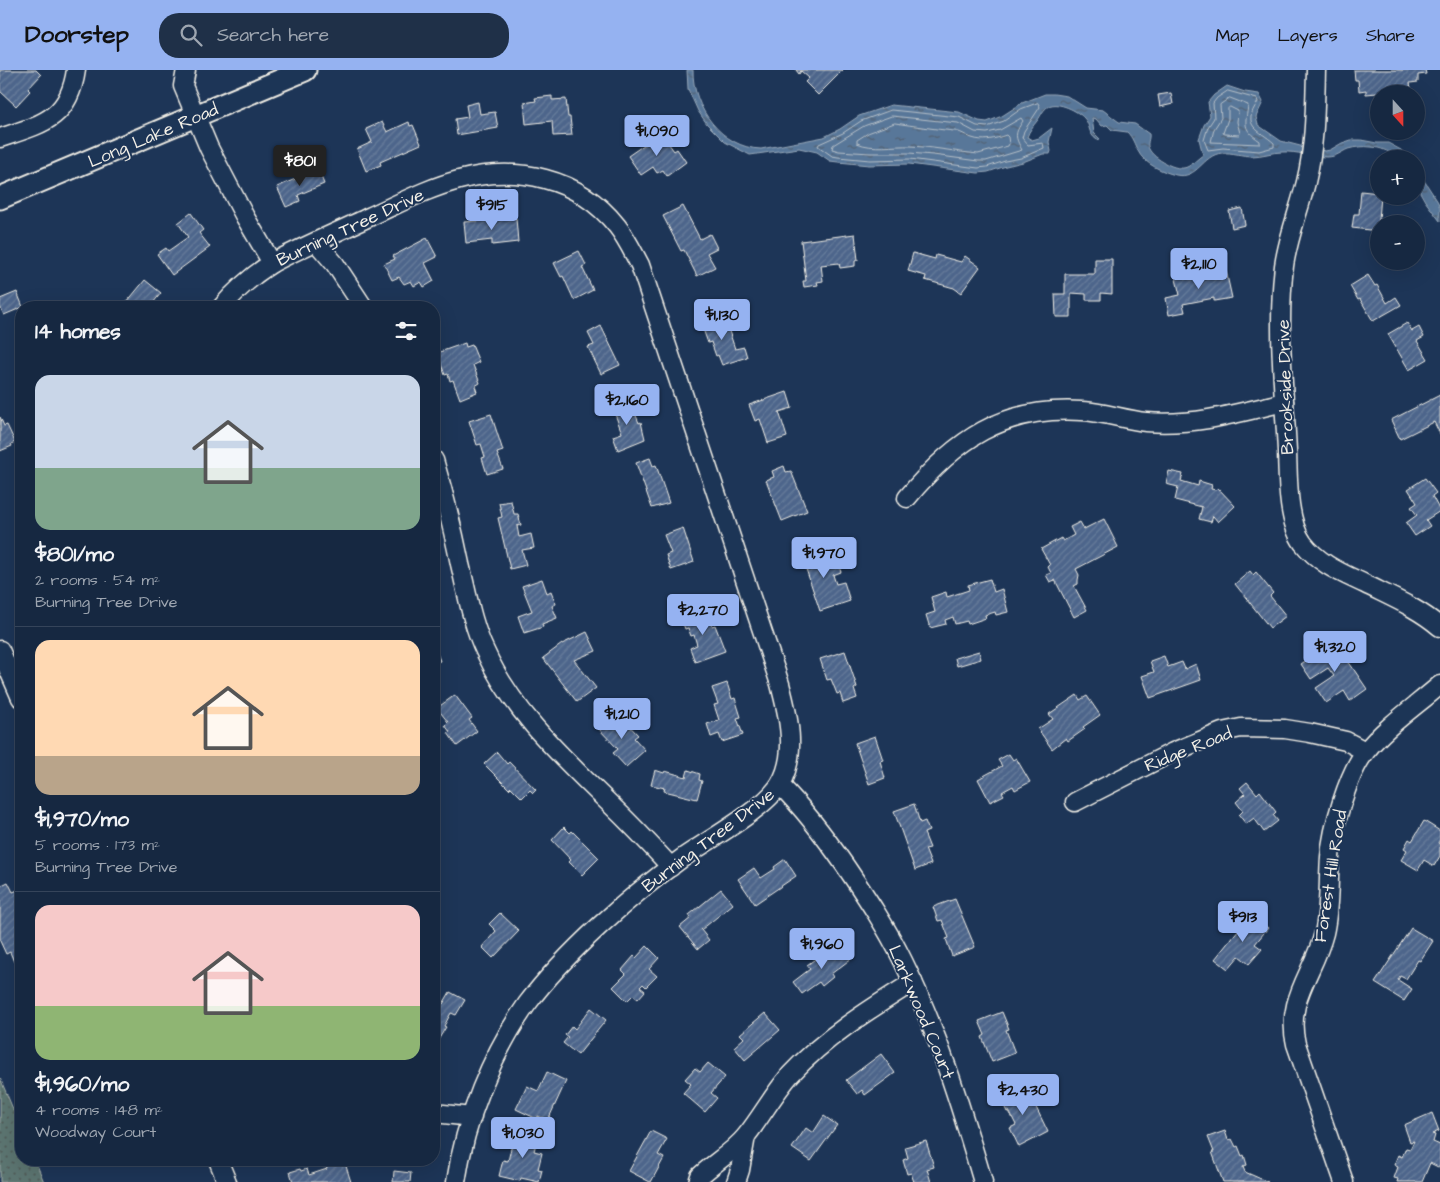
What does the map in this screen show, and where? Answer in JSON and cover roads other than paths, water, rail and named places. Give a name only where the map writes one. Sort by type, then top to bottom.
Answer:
[{"type":"main road","name":"Long Lake Road","points":[[0,198],[305,70]]},
{"type":"street","points":[[0,138],[41,124],[60,110],[74,87],[76,70]]},
{"type":"street","points":[[186,70],[183,86],[196,117],[232,193],[272,263]]},
{"type":"street","name":"Brookside Drive","points":[[1316,70],[1312,153],[1306,183],[1288,243],[1284,266],[1282,341],[1284,402],[1290,497],[1296,529],[1302,542],[1325,565],[1402,602],[1440,627]]},
{"type":"street","name":"Burning Tree Drive","points":[[228,301],[250,278],[272,263],[440,186],[458,180],[491,174],[523,174],[554,181],[588,199],[608,215],[618,227],[634,253],[645,279],[786,707],[790,743],[787,767],[780,785],[769,798],[670,867],[623,906],[592,933],[527,1004],[508,1035],[486,1079],[464,1144],[456,1182]]},
{"type":"street","points":[[316,242],[344,276],[360,301]]},
{"type":"street","points":[[907,498],[938,463],[957,446],[975,434],[997,424],[1025,415],[1082,410],[1101,412],[1146,422],[1187,421],[1220,418],[1284,402]]},
{"type":"street","points":[[440,480],[476,627],[484,650],[498,677],[520,710],[535,727],[640,833],[670,867]]},
{"type":"street","points":[[0,650],[15,675]]},
{"type":"street","name":"Forest Hill Road","points":[[1344,1182],[1296,1044],[1292,1022],[1298,998],[1325,930],[1330,882],[1330,856],[1338,818],[1352,774],[1366,751],[1382,734],[1440,686]]},
{"type":"street","name":"Ridge Road","points":[[1075,802],[1172,752],[1222,732],[1241,728],[1285,729],[1310,733],[1346,741],[1366,751]]},
{"type":"street","name":"Larkwood Court","points":[[780,785],[812,821],[860,888],[892,939],[934,1030],[957,1096],[983,1182]]},
{"type":"street","points":[[698,1182],[700,1176],[746,1136],[791,1074],[862,1015],[913,982]]},
{"type":"street","points":[[440,1114],[472,1117]]},
{"type":"street","points":[[736,1182],[746,1136]]},
{"type":"street","points":[[220,1166],[227,1182]]},
{"type":"water","points":[[687,70],[693,70],[698,98],[712,123],[734,141],[747,147],[761,149],[824,137],[859,116],[891,105],[959,112],[979,121],[987,122],[1002,116],[1022,103],[1045,94],[1054,94],[1067,96],[1086,108],[1103,110],[1119,122],[1135,124],[1149,134],[1148,147],[1156,157],[1166,164],[1183,168],[1189,166],[1203,155],[1199,139],[1204,125],[1210,116],[1208,102],[1227,86],[1259,94],[1263,102],[1256,117],[1258,125],[1281,141],[1325,151],[1351,140],[1361,140],[1388,143],[1401,150],[1357,147],[1330,157],[1288,152],[1252,156],[1222,153],[1209,158],[1195,171],[1183,176],[1165,172],[1149,164],[1141,156],[1127,132],[1112,130],[1107,125],[1102,126],[1096,119],[1092,118],[1094,133],[1100,139],[1097,140],[1092,135],[1081,115],[1068,108],[1053,105],[1045,109],[1027,137],[1032,140],[1039,138],[1052,128],[1049,142],[1050,154],[1043,154],[988,172],[978,173],[909,164],[869,165],[830,161],[817,152],[799,148],[750,155],[725,142],[707,124],[698,111],[688,89]]},
{"type":"water","points":[[1425,182],[1438,202],[1440,221],[1425,201]]}]
